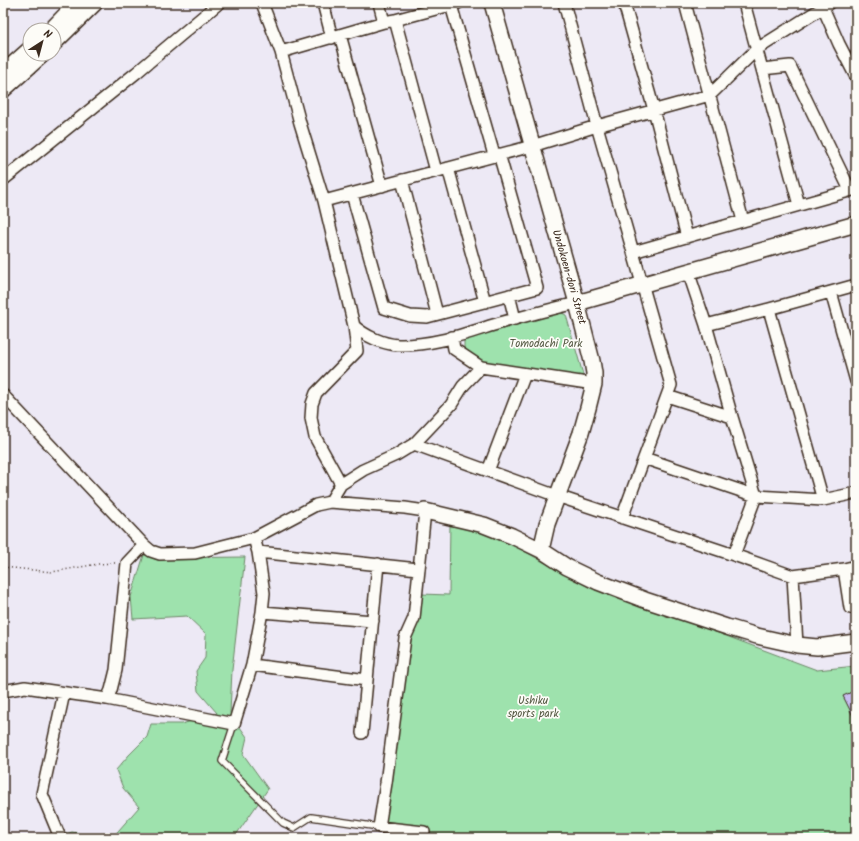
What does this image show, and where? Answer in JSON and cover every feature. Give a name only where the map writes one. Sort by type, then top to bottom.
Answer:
[{"type":"street","points":[[59,22],[77,3]]},
{"type":"street","points":[[62,36],[95,3]]},
{"type":"street","points":[[3,180],[136,73],[218,3]]},
{"type":"street","points":[[262,3],[281,52],[300,124],[324,201],[354,326],[357,351],[316,393],[311,411],[315,438],[341,484]]},
{"type":"street","points":[[323,3],[336,36],[382,186]]},
{"type":"street","points":[[379,3],[390,21],[436,171]]},
{"type":"street","name":"Undokoen-dori Street","points":[[492,3],[592,361],[594,384],[588,408],[547,524],[540,550]]},
{"type":"street","points":[[564,3],[597,126],[671,385],[622,518]]},
{"type":"street","points":[[624,3],[687,237]]},
{"type":"street","points":[[685,3],[743,221]]},
{"type":"street","points":[[744,3],[799,205]]},
{"type":"street","points":[[281,52],[390,21],[433,6],[454,4],[537,288],[427,317],[410,316],[384,308],[352,194]]},
{"type":"street","points":[[324,201],[532,146],[597,126],[710,95],[757,49],[825,4],[838,44],[856,77]]},
{"type":"street","points":[[3,73],[22,56]]},
{"type":"street","points":[[3,90],[34,62]]},
{"type":"street","points":[[633,252],[853,190],[790,66],[762,69]]},
{"type":"street","points":[[448,168],[485,302]]},
{"type":"street","points":[[402,180],[437,314]]},
{"type":"street","points":[[354,326],[362,333],[373,338],[397,345],[424,343],[452,337],[577,303],[856,224]]},
{"type":"street","points":[[688,271],[706,325],[756,496],[734,554]]},
{"type":"street","points":[[706,325],[856,285]]},
{"type":"street","points":[[832,292],[856,381]]},
{"type":"street","points":[[510,295],[515,319]]},
{"type":"street","points":[[769,309],[823,500]]},
{"type":"street","points":[[452,337],[454,348],[481,367],[594,384]]},
{"type":"street","points":[[330,502],[341,484],[362,470],[396,455],[414,444],[450,405],[463,386],[481,367]]},
{"type":"street","points":[[488,471],[525,374]]},
{"type":"street","points":[[3,395],[144,545],[151,551],[160,554],[195,553],[254,538],[316,505],[330,502],[366,504],[425,511],[484,525],[512,536],[540,550],[582,575],[618,591],[726,627],[797,645],[817,647],[856,642]]},
{"type":"street","points":[[667,396],[732,418]]},
{"type":"street","points":[[414,444],[557,496],[734,554],[793,576],[856,566]]},
{"type":"street","points":[[644,458],[756,496],[823,500],[856,493]]},
{"type":"street","points":[[424,832],[379,827],[405,638],[414,618],[425,511]]},
{"type":"street","points":[[3,691],[25,687],[107,699],[234,724],[252,665],[262,612],[264,593],[258,552],[254,538]]},
{"type":"street","points":[[107,699],[116,670],[127,563],[144,545]]},
{"type":"street","points":[[258,552],[418,568]]},
{"type":"street","points":[[362,733],[378,564]]},
{"type":"street","points":[[844,569],[850,608],[856,608]]},
{"type":"street","points":[[793,576],[797,645]]},
{"type":"street","points":[[262,612],[373,621]]},
{"type":"street","points":[[252,665],[367,680]]},
{"type":"street","points":[[59,835],[42,794],[64,693]]},
{"type":"lane","points":[[234,724],[222,761],[283,823],[294,828],[311,817],[379,827]]},
{"type":"path","points":[[3,567],[52,572],[98,564],[127,563]]},
{"type":"green space","name":"Tomodachi Park","points":[[560,312],[566,315],[584,378],[484,363],[464,351],[464,339]]},
{"type":"green space","name":"Ushiku sports park","points":[[450,523],[477,529],[501,538],[590,588],[665,613],[817,670],[856,666],[856,838],[430,838],[428,829],[385,824],[409,647],[419,620],[421,594],[449,595]]},
{"type":"green space","points":[[144,555],[161,558],[245,557],[232,670],[230,713],[247,737],[243,754],[268,789],[236,835],[238,838],[112,838],[139,807],[123,788],[116,770],[147,737],[151,724],[182,724],[217,713],[198,691],[196,671],[205,658],[206,634],[187,616],[133,619],[131,597]]},
{"type":"green space","points":[[72,832],[103,838],[54,838]]},
{"type":"building","points":[[856,690],[856,722],[843,696]]}]
